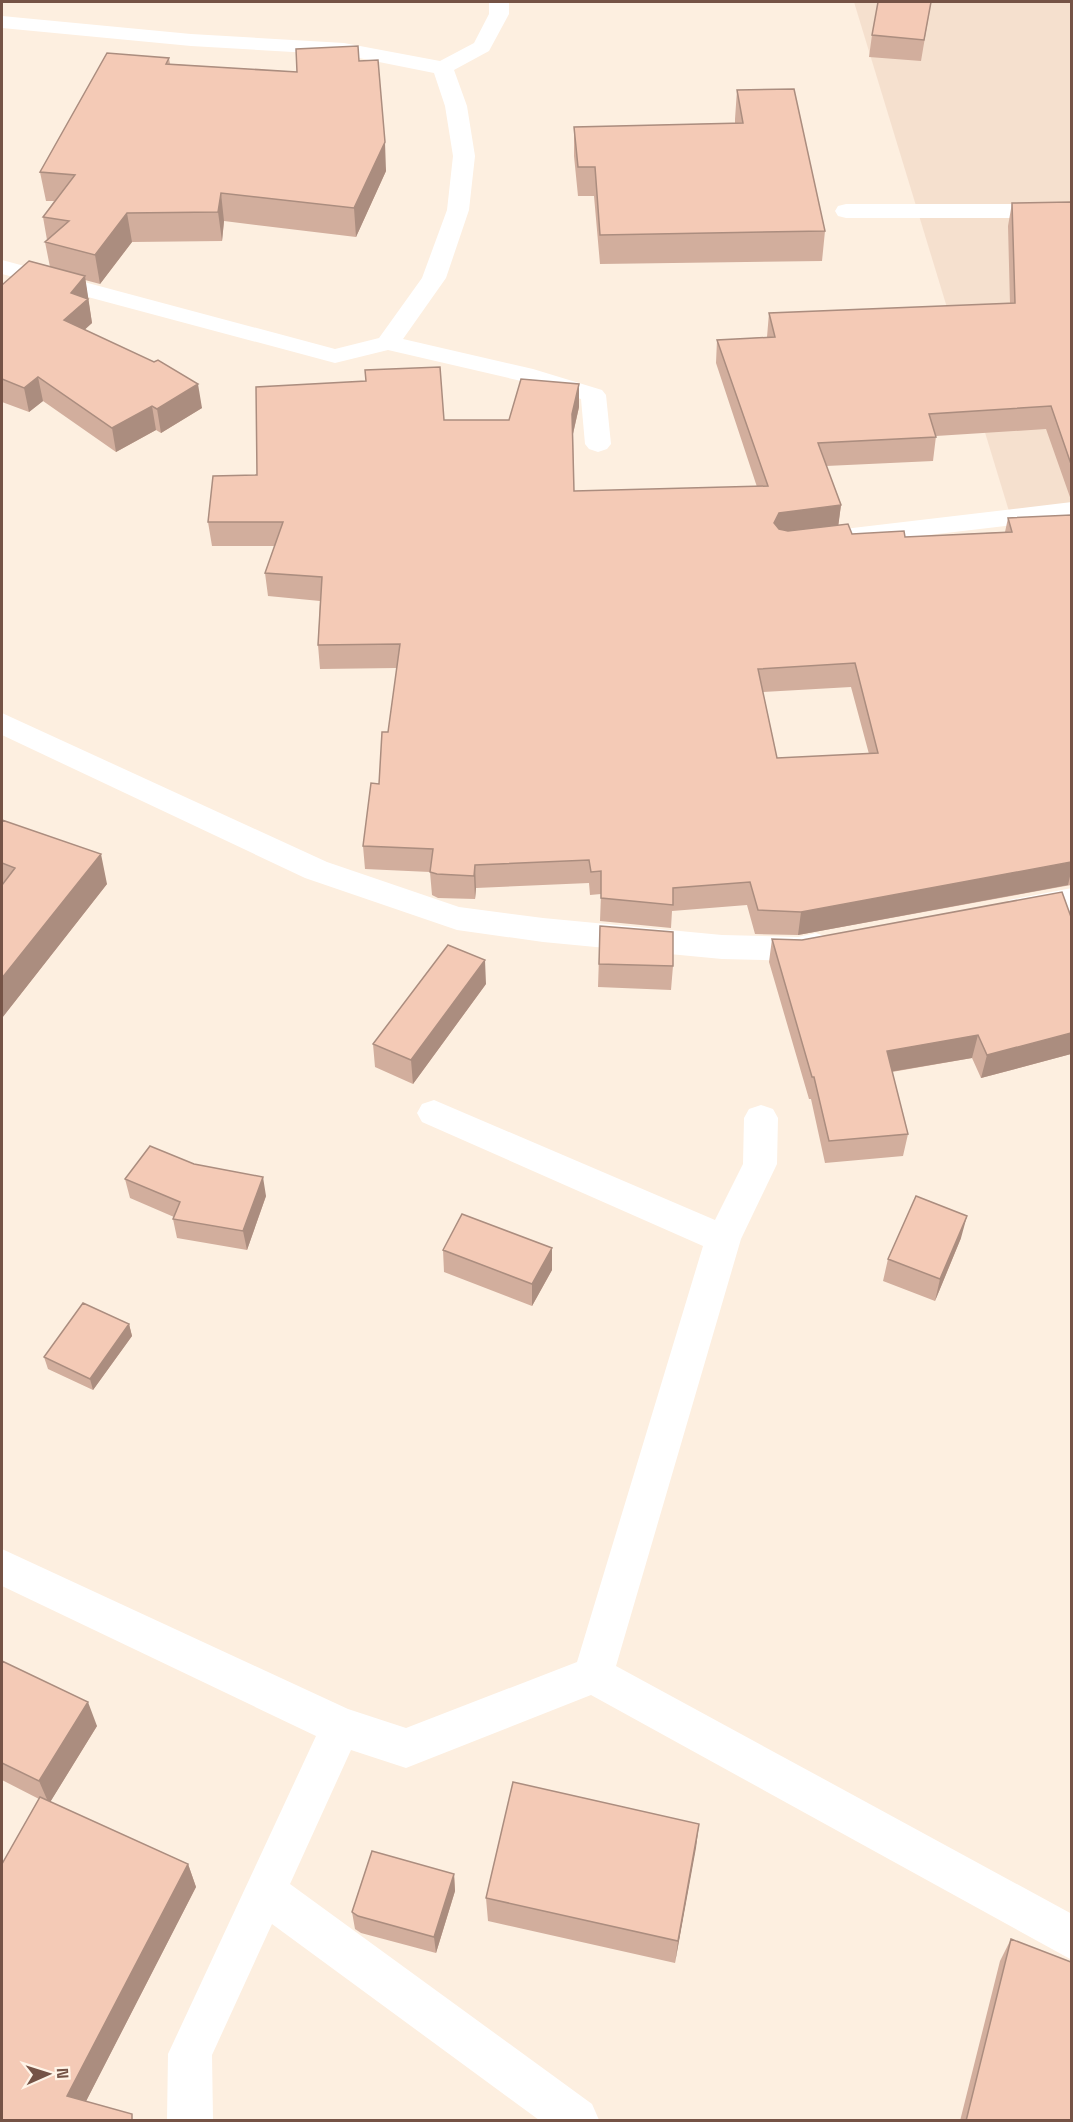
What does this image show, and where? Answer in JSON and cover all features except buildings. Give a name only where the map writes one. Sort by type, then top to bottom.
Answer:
[{"type":"street","points":[[2,22],[191,40],[344,49],[443,68],[482,47],[499,14],[499,2]]},
{"type":"street","points":[[388,343],[434,278],[458,210],[464,156],[456,106],[443,68]]},
{"type":"street","points":[[846,211],[1071,212]]},
{"type":"street","points":[[2,267],[335,356],[388,343],[524,374],[593,395],[598,444]]},
{"type":"street","points":[[820,540],[1071,510]]},
{"type":"street","points":[[2,723],[316,870],[457,918],[543,930],[722,947],[798,949],[845,940]]},
{"type":"street","points":[[994,913],[1071,899]]},
{"type":"street","points":[[434,1113],[723,1239]]},
{"type":"street","points":[[593,1675],[723,1239],[760,1164],[760,1118]]},
{"type":"street","points":[[2,1567],[341,1727],[406,1748],[593,1675]]},
{"type":"street","points":[[593,1675],[1071,1938]]},
{"type":"street","points":[[190,2121],[189,2054],[341,1727]]},
{"type":"street","points":[[265,1892],[576,2121]]},
{"type":"shaded area","points":[[854,2],[1071,2],[1071,662],[1050,646]]}]
